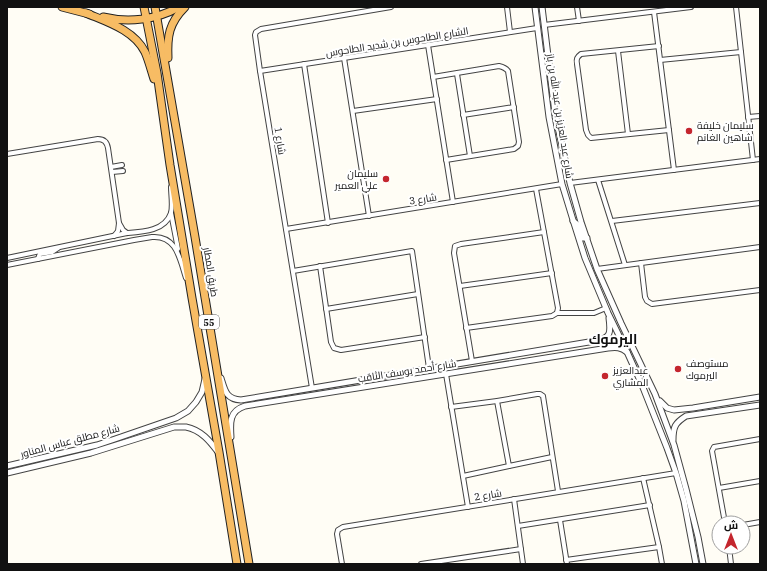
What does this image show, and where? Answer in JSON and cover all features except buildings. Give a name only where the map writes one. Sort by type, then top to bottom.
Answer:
[{"type":"highway","points":[[62,7],[122,20],[134,20],[156,16],[178,7]]},
{"type":"highway","name":"55","points":[[144,7],[157,73],[170,165],[237,564]]},
{"type":"highway","name":"طريق المطار","points":[[155,7],[194,229],[249,564]]},
{"type":"highway","points":[[168,80],[169,35],[172,24],[185,7]]},
{"type":"highway","points":[[86,13],[122,30],[137,41],[144,51],[160,98]]},
{"type":"street","name":"شارع 1","points":[[312,388],[255,35],[258,30],[391,7]]},
{"type":"street","points":[[508,7],[510,32]]},
{"type":"street","name":"شارع عبد العزيز بن عبد الله بن باز","points":[[535,7],[549,118],[562,184],[581,244],[607,311],[648,399],[676,473],[684,501],[696,564]]},
{"type":"street","name":"شارع عبد العزيز بن عبد الله بن باز","points":[[542,7],[555,113],[570,183],[581,222],[597,269],[655,394],[674,444],[698,537],[703,564]]},
{"type":"street","points":[[576,7],[579,21]]},
{"type":"street","points":[[544,25],[688,7]]},
{"type":"street","points":[[736,7],[753,160]]},
{"type":"street","points":[[654,12],[674,170]]},
{"type":"street","name":"الشارع الطاحوس بن شديد الطاحوس","points":[[260,71],[537,28]]},
{"type":"street","points":[[428,45],[453,202]]},
{"type":"street","points":[[659,46],[582,54],[578,56],[576,60],[586,130],[591,138],[669,130]]},
{"type":"street","points":[[618,51],[628,134]]},
{"type":"street","points":[[660,60],[741,52]]},
{"type":"street","points":[[344,58],[369,216]]},
{"type":"street","points":[[304,64],[328,223]]},
{"type":"street","points":[[433,77],[499,66],[503,67],[508,72],[514,107],[519,142],[518,146],[446,160]]},
{"type":"street","points":[[457,74],[470,156]]},
{"type":"street","points":[[546,95],[548,98],[550,112],[555,113]]},
{"type":"street","points":[[353,111],[436,99]]},
{"type":"street","points":[[463,115],[514,107]]},
{"type":"street","points":[[748,117],[760,116]]},
{"type":"street","points":[[549,118],[552,118],[557,135],[560,139]]},
{"type":"street","points":[[7,154],[100,139],[105,142],[107,145],[112,172],[119,223],[118,231],[114,236]]},
{"type":"street","points":[[570,183],[760,159]]},
{"type":"street","points":[[111,167],[122,165]]},
{"type":"street","points":[[170,165],[171,212],[178,254]]},
{"type":"street","points":[[112,172],[123,170]]},
{"type":"street","points":[[598,180],[625,265]]},
{"type":"street","name":"شارع 3","points":[[286,229],[562,184]]},
{"type":"street","points":[[536,189],[558,308],[557,313]]},
{"type":"street","points":[[612,221],[760,203]]},
{"type":"street","points":[[7,258],[60,246],[155,229],[162,226],[166,222],[171,212]]},
{"type":"street","points":[[573,220],[578,225],[582,238],[587,238]]},
{"type":"street","points":[[119,223],[123,230],[127,233]]},
{"type":"street","points":[[121,243],[139,237],[138,232]]},
{"type":"street","points":[[472,362],[454,253],[455,246],[544,232]]},
{"type":"street","points":[[7,265],[153,237],[162,237],[171,242],[175,247],[192,298]]},
{"type":"street","points":[[581,244],[586,244],[590,257],[594,261]]},
{"type":"street","points":[[38,259],[40,254],[52,252],[60,246]]},
{"type":"street","points":[[597,269],[760,247]]},
{"type":"street","points":[[293,270],[412,251],[429,368]]},
{"type":"street","points":[[641,263],[645,297],[647,301],[652,304],[760,290]]},
{"type":"street","points":[[320,266],[331,342],[334,348],[341,350],[424,337]]},
{"type":"street","points":[[460,286],[552,273]]},
{"type":"street","points":[[326,309],[418,294]]},
{"type":"street","points":[[466,328],[552,316],[557,313],[594,313],[607,311]]},
{"type":"street","name":"شارع أحمد يوسف الثاقب","points":[[215,362],[226,393],[232,398],[241,400],[595,342],[604,339],[608,335],[610,329],[607,311]]},
{"type":"street","points":[[580,352],[582,350],[595,348],[597,346],[597,343],[595,342]]},
{"type":"street","name":"شارع أحمد يوسف الثاقب","points":[[245,406],[616,347],[622,349],[628,354]]},
{"type":"street","points":[[402,381],[402,377],[415,374],[418,370]]},
{"type":"street","points":[[446,374],[468,507]]},
{"type":"street","name":"شارع مطلق عباس المناور","points":[[7,466],[97,445],[176,418],[188,411],[196,402],[202,392],[205,376]]},
{"type":"street","points":[[451,407],[537,394],[543,396],[558,491]]},
{"type":"street","points":[[655,394],[662,404],[667,408],[674,410],[760,397]]},
{"type":"street","points":[[231,458],[231,418],[241,407],[248,403],[262,400],[267,395]]},
{"type":"street","points":[[497,401],[508,466]]},
{"type":"street","points":[[674,444],[673,433],[675,427],[678,421],[686,416],[760,405]]},
{"type":"street","points":[[693,408],[693,414]]},
{"type":"street","name":"شارع مطلق عباس المناور","points":[[7,473],[91,453],[174,427],[186,427],[199,432],[210,441],[219,452]]},
{"type":"street","points":[[140,430],[143,434],[141,438]]},
{"type":"street","points":[[724,515],[712,451],[713,448],[760,440]]},
{"type":"street","points":[[463,476],[552,457]]},
{"type":"street","name":"شارع 2","points":[[342,564],[337,534],[338,530],[342,527],[676,473]]},
{"type":"street","points":[[643,478],[662,564]]},
{"type":"street","points":[[719,488],[760,481]]},
{"type":"street","points":[[514,499],[523,564]]},
{"type":"street","points":[[518,526],[650,505]]},
{"type":"street","points":[[687,519],[690,523],[694,538],[698,537]]},
{"type":"street","points":[[560,520],[567,562],[659,547]]},
{"type":"street","points":[[693,546],[697,545],[702,558]]},
{"type":"street","points":[[421,564],[521,549]]},
{"type":"place","name":"سليمان خليفة شاهين الغانم","points":[[689,131]]},
{"type":"place","name":"سليمان علي العمير","points":[[386,179]]},
{"type":"place","name":"مستوصف اليرموك","points":[[678,369]]},
{"type":"place","name":"عبدالعزيز المشاري","points":[[605,376]]},
{"type":"district","name":"اليرموك","points":[[613,339]]}]
